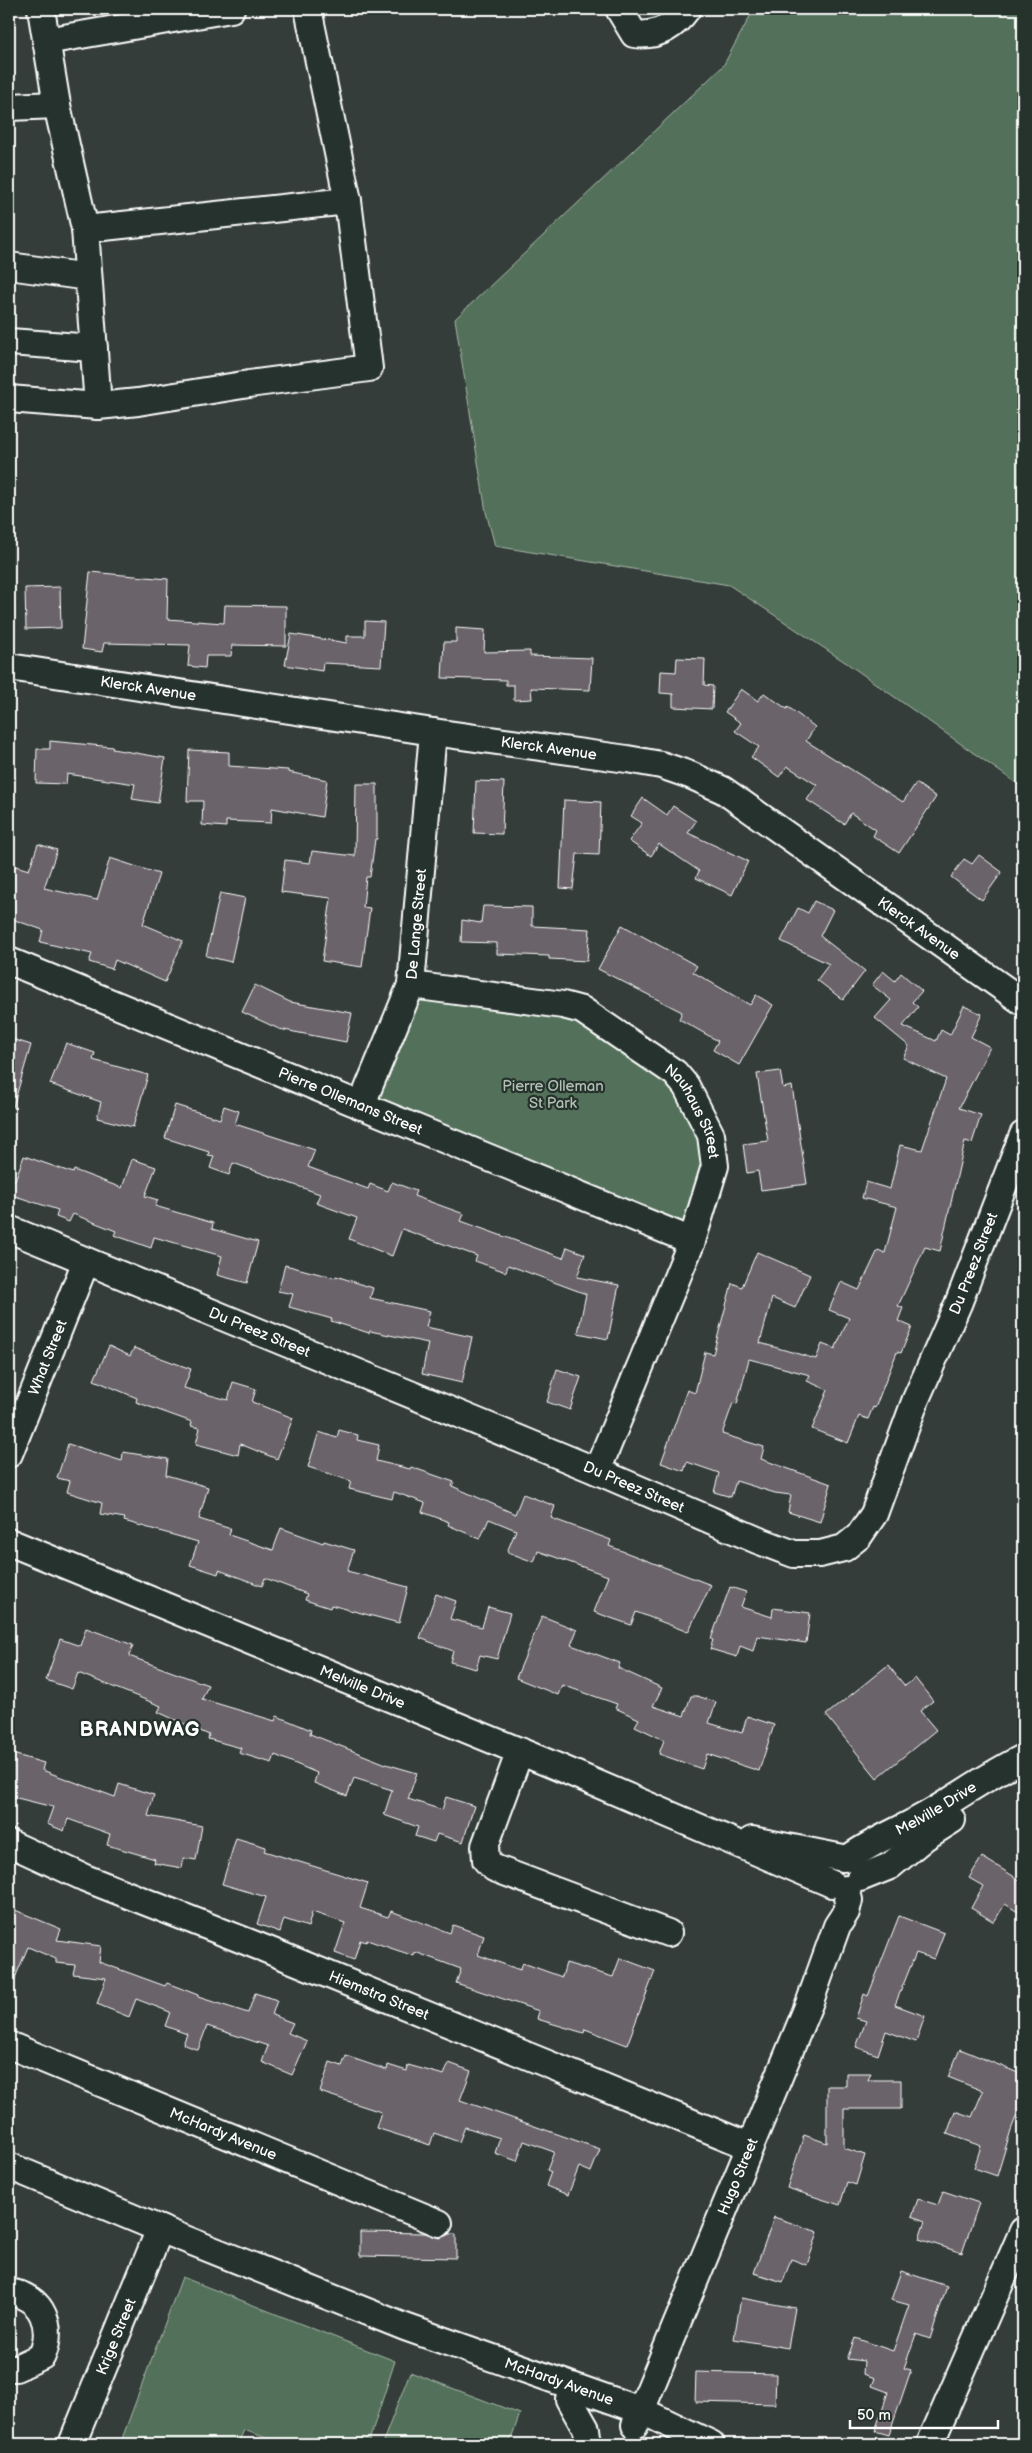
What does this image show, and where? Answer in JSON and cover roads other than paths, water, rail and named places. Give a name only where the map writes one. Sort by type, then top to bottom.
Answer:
[{"type":"street","points":[[42,9],[57,106],[85,229],[98,406]]},
{"type":"street","points":[[46,41],[231,9]]},
{"type":"street","points":[[9,399],[98,406],[138,402],[249,384],[369,368],[348,200],[308,9]]},
{"type":"street","points":[[619,9],[634,34],[647,36],[672,25],[686,9]]},
{"type":"street","points":[[9,107],[57,106]]},
{"type":"street","points":[[85,229],[348,200]]},
{"type":"street","points":[[9,266],[88,276]]},
{"type":"street","points":[[9,342],[94,348]]},
{"type":"street","name":"Klerck Avenue","points":[[9,667],[661,765],[690,775],[723,790],[1023,1002]]},
{"type":"street","name":"De Lange Street","points":[[361,1106],[411,985],[433,732]]},
{"type":"street","name":"Pierre Ollemans Street","points":[[9,961],[692,1240]]},
{"type":"street","name":"Nauhaus Street","points":[[411,985],[563,1005],[582,1010],[675,1073],[686,1086],[712,1135],[715,1150],[715,1166],[692,1240],[597,1470]]},
{"type":"street","name":"Du Preez Street","points":[[9,1228],[86,1262],[597,1470],[785,1551],[794,1554],[820,1554],[844,1548],[859,1536],[874,1514],[916,1399],[958,1304],[1023,1135]]},
{"type":"street","name":"What Street","points":[[9,1454],[86,1262]]},
{"type":"street","name":"Melville Drive","points":[[9,1542],[520,1751],[717,1835],[844,1876],[890,1866],[925,1836],[1023,1772]]},
{"type":"street","points":[[520,1751],[485,1846],[486,1860],[494,1868],[668,1933]]},
{"type":"street","name":"Melville Drive","points":[[844,1876],[867,1845],[902,1829],[999,1770],[1023,1758]]},
{"type":"street","name":"Hiemstra Street","points":[[9,1843],[85,1878],[263,1948],[749,2146]]},
{"type":"street","name":"Hugo Street","points":[[638,2417],[809,2004],[837,1926],[846,1912],[849,1900],[844,1876]]},
{"type":"street","name":"McHardy Avenue","points":[[9,2045],[439,2223]]},
{"type":"street","name":"McHardy Avenue","points":[[9,2166],[405,2327],[711,2444]]},
{"type":"street","name":"Krige Street","points":[[72,2444],[160,2229]]},
{"type":"street","points":[[930,2444],[1017,2261],[1023,2231]]},
{"type":"street","points":[[9,2292],[16,2293],[35,2303],[46,2318],[46,2346],[42,2356],[16,2368],[9,2368]]},
{"type":"street","name":"McHardy Avenue","points":[[405,2327],[569,2400],[638,2417],[677,2444]]},
{"type":"street","points":[[569,2400],[586,2429],[588,2444]]},
{"type":"district","name":"BRANDWAG","points":[[140,1729]]},
{"type":"park label","name":"Pierre Olleman St Park","points":[[553,1094]]}]
